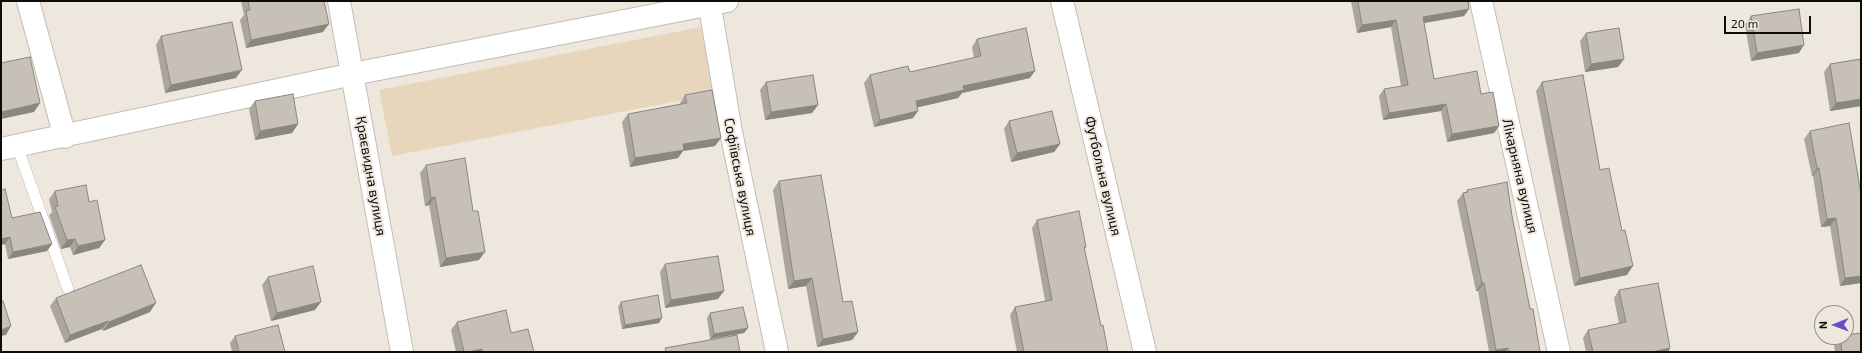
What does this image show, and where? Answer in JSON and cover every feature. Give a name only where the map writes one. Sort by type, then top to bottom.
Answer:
[{"type":"street","points":[[28,1],[65,137]]},
{"type":"street","name":"Краєвидна вулиця","points":[[340,1],[402,352]]},
{"type":"street","name":"Футбольна вулиця","points":[[1062,1],[1145,352]]},
{"type":"street","name":"Лікарняна вулиця","points":[[1481,1],[1559,352]]},
{"type":"street","points":[[9,148],[353,74],[715,2]]},
{"type":"street","name":"Софіївська вулиця","points":[[715,2],[731,132],[777,352]]},
{"type":"lane","points":[[9,148],[68,289]]},
{"type":"shaded area","points":[[701,27],[714,94],[392,156],[379,90]]},
{"type":"building","points":[[248,1],[324,1],[329,24],[251,40],[246,11],[250,10]]},
{"type":"building","points":[[1358,1],[1468,1],[1469,9],[1423,17],[1434,79],[1477,71],[1481,94],[1493,92],[1499,126],[1452,134],[1446,104],[1389,113],[1384,89],[1408,85],[1396,20],[1362,25]]},
{"type":"building","points":[[1799,9],[1804,45],[1757,53],[1751,16]]},
{"type":"building","points":[[232,22],[242,70],[171,85],[161,36]]},
{"type":"building","points":[[1026,28],[1035,71],[963,86],[964,90],[916,101],[918,111],[880,120],[870,75],[908,66],[910,72],[981,56],[977,39]]},
{"type":"building","points":[[1619,28],[1624,59],[1591,64],[1586,33]]},
{"type":"building","points":[[30,57],[40,103],[1,112],[1,63]]},
{"type":"building","points":[[1861,59],[1861,99],[1836,103],[1830,64]]},
{"type":"building","points":[[813,75],[818,105],[771,112],[766,82]]},
{"type":"building","points":[[1583,75],[1600,170],[1609,168],[1622,231],[1625,230],[1633,266],[1580,278],[1542,82]]},
{"type":"building","points":[[712,90],[721,138],[683,144],[684,150],[635,158],[628,114],[687,103],[685,95]]},
{"type":"building","points":[[293,94],[298,124],[260,131],[255,101]]},
{"type":"building","points":[[1052,111],[1060,144],[1017,153],[1009,121]]},
{"type":"building","points":[[1849,123],[1861,194],[1861,276],[1845,278],[1836,218],[1827,219],[1819,168],[1817,168],[1810,131]]},
{"type":"building","points":[[465,158],[473,211],[478,211],[485,252],[446,258],[435,197],[431,198],[426,165]]},
{"type":"building","points":[[821,175],[843,302],[852,301],[858,332],[823,339],[812,278],[794,281],[779,181]]},
{"type":"building","points":[[1507,182],[1530,309],[1533,309],[1540,352],[1509,352],[1508,348],[1496,350],[1484,283],[1482,283],[1463,193],[1468,192],[1467,190]]},
{"type":"building","points":[[86,185],[89,202],[97,200],[105,240],[78,246],[75,239],[67,240],[55,207],[58,206],[55,191]]},
{"type":"building","points":[[5,189],[12,218],[40,212],[52,244],[13,252],[10,237],[1,239],[1,190]]},
{"type":"building","points":[[1079,211],[1086,247],[1084,247],[1108,352],[1024,352],[1015,307],[1052,300],[1037,220]]},
{"type":"building","points":[[718,256],[724,291],[671,300],[665,264]]},
{"type":"building","points":[[141,265],[156,303],[109,322],[108,321],[70,335],[56,298]]},
{"type":"building","points":[[313,266],[321,302],[277,313],[268,277]]},
{"type":"building","points":[[1658,283],[1670,348],[1652,352],[1593,352],[1588,330],[1626,322],[1619,290]]},
{"type":"building","points":[[658,295],[662,318],[625,325],[621,302]]},
{"type":"building","points":[[3,301],[11,326],[1,330],[1,302]]},
{"type":"building","points":[[743,307],[748,328],[714,334],[710,313]]},
{"type":"building","points":[[506,310],[511,333],[528,329],[534,352],[483,352],[482,349],[464,352],[457,322]]},
{"type":"building","points":[[278,325],[285,352],[239,352],[235,336]]},
{"type":"building","points":[[1861,333],[1861,352],[1842,352],[1841,345],[1854,345],[1854,334]]},
{"type":"building","points":[[737,335],[740,352],[666,352],[665,348]]}]
